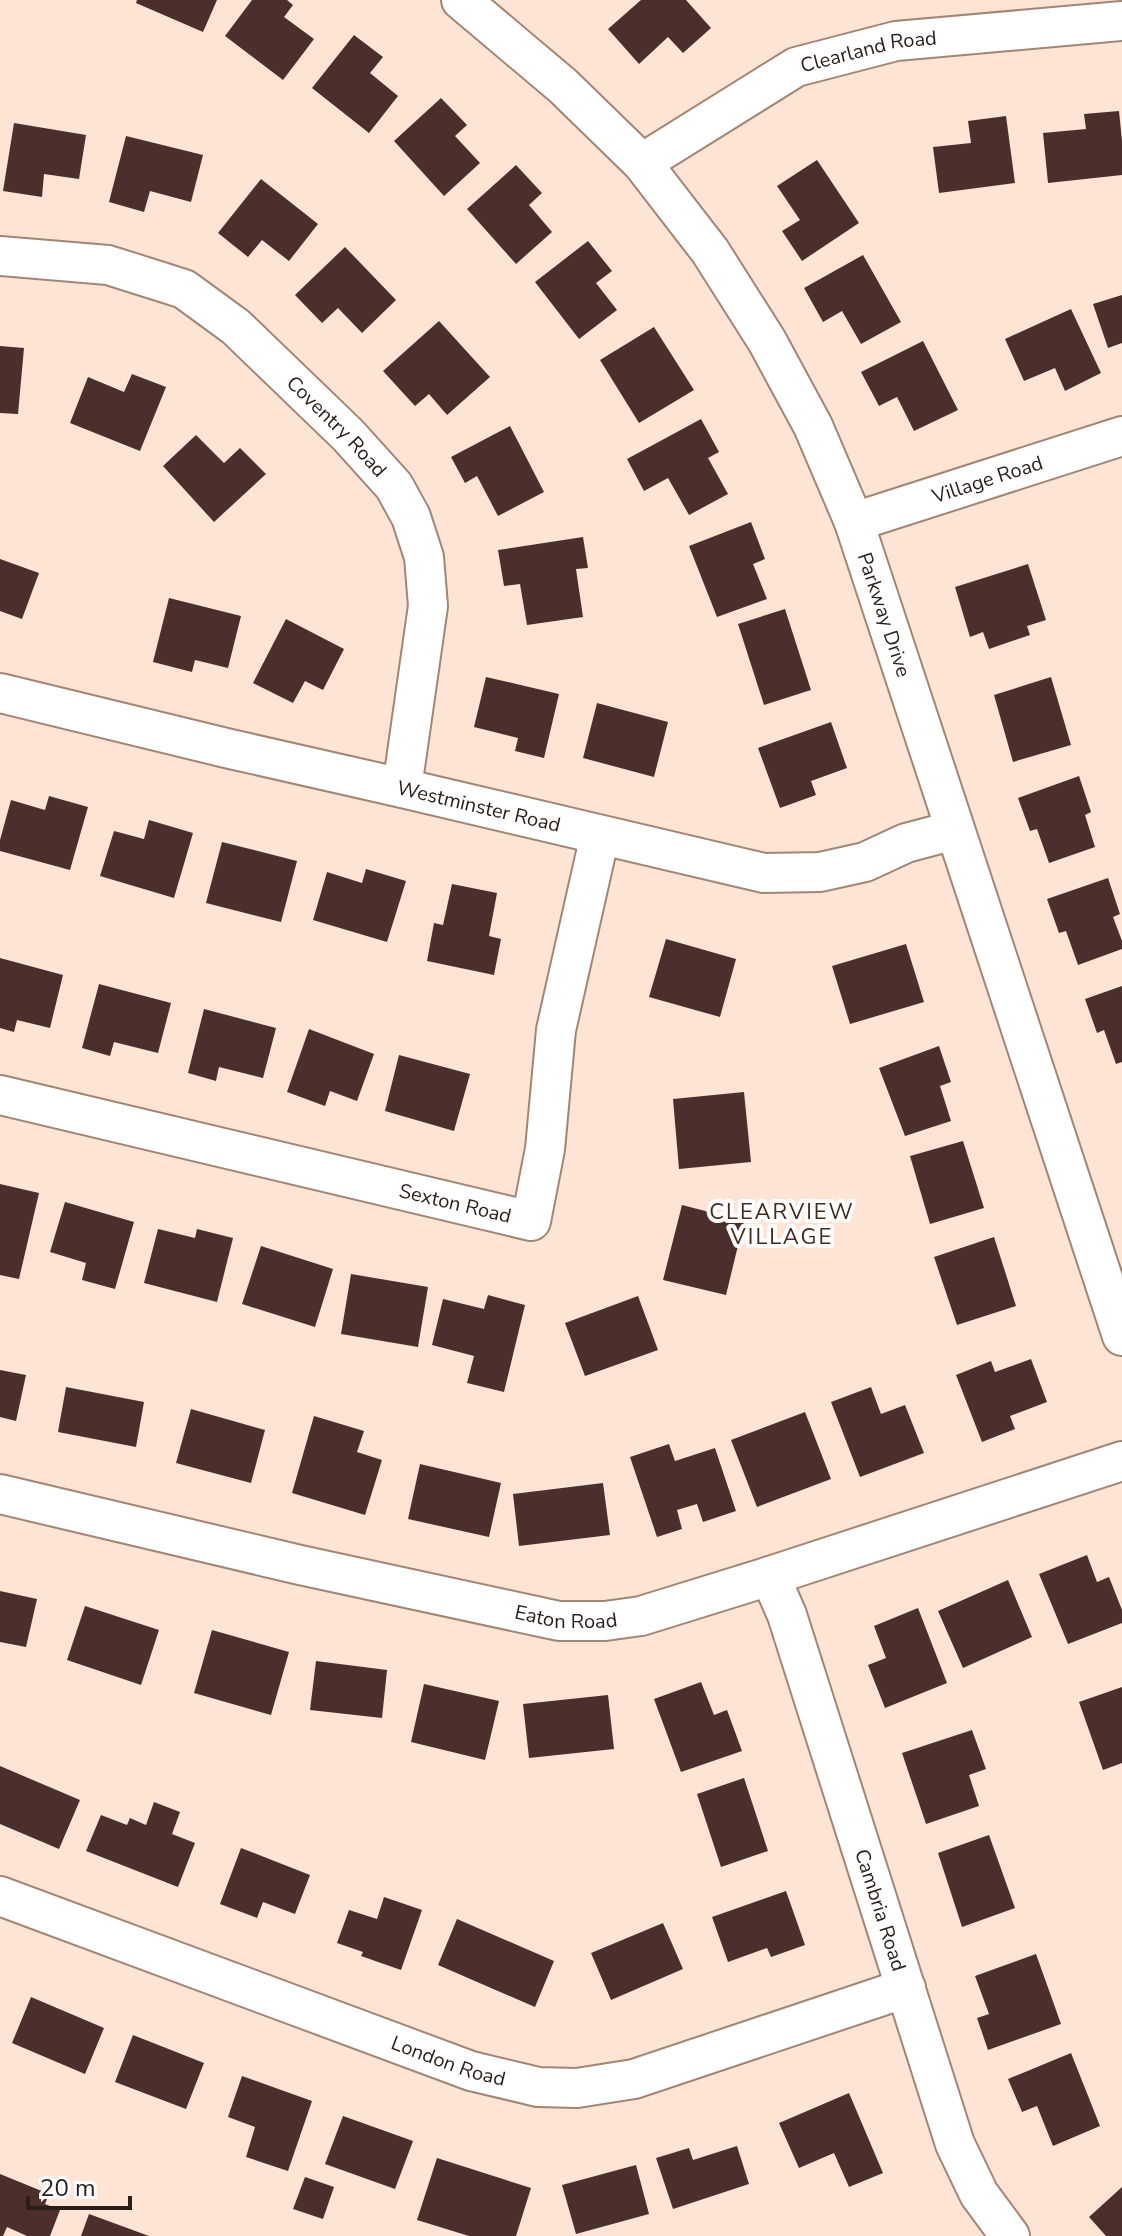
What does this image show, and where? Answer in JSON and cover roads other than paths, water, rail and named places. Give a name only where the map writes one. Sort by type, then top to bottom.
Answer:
[{"type":"street","name":"Parkway Drive","points":[[461,0],[563,86],[642,163],[710,251],[767,341],[813,426],[854,522],[1122,1336]]},
{"type":"street","name":"Clearland Road","points":[[642,163],[796,67],[896,41],[1122,21]]},
{"type":"street","name":"Coventry Road","points":[[0,256],[108,265],[184,289],[236,327],[348,435],[394,486],[411,517],[424,557],[428,606],[402,788]]},
{"type":"street","name":"Village Road","points":[[854,522],[1122,436]]},
{"type":"street","name":"Westminster Road","points":[[0,693],[764,873],[820,872],[865,862],[906,843],[955,830]]},
{"type":"street","name":"Sexton Road","points":[[0,1095],[531,1221],[545,1149],[556,1030],[600,835]]},
{"type":"street","name":"Eaton Road","points":[[0,1494],[300,1565],[559,1621],[605,1621],[641,1616],[1122,1461]]},
{"type":"street","name":"Cambria Road","points":[[770,1576],[787,1615],[955,2144],[979,2194],[1010,2236]]},
{"type":"street","name":"London Road","points":[[0,1896],[471,2071],[538,2087],[577,2088],[634,2079],[906,1988]]},
{"type":"district","name":"CLEARVIEW VILLAGE","points":[[782,1224]]}]
